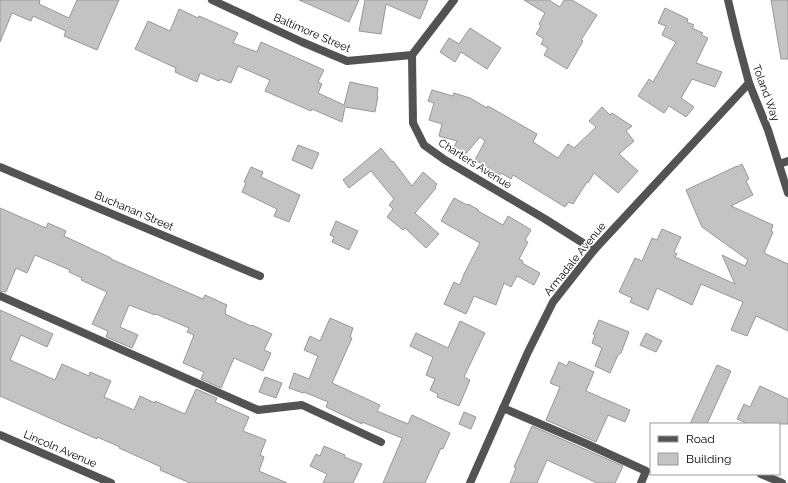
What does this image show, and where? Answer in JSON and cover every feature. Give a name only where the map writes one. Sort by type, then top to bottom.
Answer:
[{"type":"street","name":"Baltimore Street","points":[[212,0],[302,42],[347,61],[412,55]]},
{"type":"street","points":[[412,55],[454,0]]},
{"type":"street","name":"Toland Way","points":[[728,0],[749,83],[786,179],[788,193]]},
{"type":"street","name":"Charters Avenue","points":[[412,55],[413,123],[424,145],[444,160],[545,219],[594,250]]},
{"type":"street","name":"Armadale Avenue","points":[[470,483],[528,352],[553,302],[594,250],[749,83]]},
{"type":"street","points":[[779,164],[788,161]]},
{"type":"street","name":"Buchanan Street","points":[[0,167],[260,276]]},
{"type":"street","points":[[0,296],[258,410],[302,406],[381,442]]},
{"type":"street","points":[[503,408],[646,471],[641,483]]},
{"type":"street","name":"Lincoln Avenue","points":[[0,435],[111,483]]},
{"type":"street","points":[[763,475],[782,483]]},
{"type":"building","points":[[0,0],[40,0],[39,4],[69,18],[77,0],[119,0],[97,50],[64,36],[66,31],[33,16],[31,21],[12,13],[0,42]]},
{"type":"building","points":[[299,0],[359,0],[349,22]]},
{"type":"building","points":[[365,0],[428,0],[420,19],[386,4],[381,34],[359,31]]},
{"type":"building","points":[[524,0],[549,0],[560,7],[564,0],[572,0],[597,15],[581,40],[583,41],[567,69],[544,55],[548,48],[541,44],[544,39],[536,34],[541,26],[539,24],[545,13]]},
{"type":"building","points":[[771,0],[788,0],[788,59],[781,59]]},
{"type":"building","points":[[665,8],[688,19],[687,22],[694,25],[692,28],[703,33],[701,35],[708,38],[696,63],[722,72],[715,87],[692,79],[681,98],[694,107],[686,117],[669,106],[664,113],[638,96],[649,79],[653,82],[676,42],[662,35],[666,26],[658,23]]},
{"type":"building","points":[[179,9],[238,33],[233,43],[257,52],[261,42],[324,70],[318,82],[322,84],[318,93],[344,105],[350,82],[378,88],[375,112],[345,107],[342,122],[312,109],[311,111],[265,91],[270,80],[238,66],[231,83],[220,79],[219,81],[200,73],[197,82],[175,72],[176,68],[135,49],[148,21],[170,31]]},
{"type":"building","points":[[470,28],[501,48],[487,69],[461,52],[455,62],[440,52],[449,38],[459,44]]},
{"type":"building","points":[[432,90],[453,96],[454,93],[470,98],[487,108],[488,106],[537,134],[533,142],[558,158],[568,144],[574,148],[596,127],[589,121],[602,107],[610,115],[612,113],[632,126],[626,131],[634,141],[619,154],[638,171],[618,193],[594,173],[573,204],[569,202],[565,207],[513,175],[511,179],[501,173],[500,175],[475,160],[485,141],[480,137],[464,156],[453,149],[457,141],[439,136],[442,124],[429,120],[434,103],[428,101]]},
{"type":"building","points":[[298,145],[319,153],[312,169],[292,160]]},
{"type":"building","points":[[381,148],[412,186],[423,172],[437,184],[435,187],[436,188],[415,213],[439,234],[426,248],[405,228],[403,230],[387,217],[393,209],[389,205],[394,199],[371,171],[349,188],[343,180]]},
{"type":"building","points":[[742,164],[749,179],[746,181],[753,195],[731,206],[773,225],[771,231],[773,232],[764,253],[788,264],[788,331],[756,316],[747,336],[731,330],[743,302],[701,284],[692,305],[657,288],[648,310],[630,302],[632,298],[619,292],[635,258],[642,261],[652,238],[657,240],[662,229],[681,237],[674,252],[677,254],[675,257],[735,284],[722,255],[745,266],[748,260],[702,227],[686,190]]},
{"type":"building","points":[[251,167],[263,172],[261,177],[300,195],[289,222],[274,216],[277,209],[242,192],[246,183],[244,182]]},
{"type":"building","points":[[454,198],[479,210],[478,211],[503,225],[508,216],[531,230],[525,240],[528,242],[519,259],[523,261],[522,263],[540,273],[534,285],[517,276],[511,287],[504,283],[496,305],[474,296],[466,314],[444,304],[454,282],[460,285],[480,243],[441,221]]},
{"type":"building","points":[[0,208],[46,228],[48,223],[66,231],[64,236],[111,259],[203,299],[205,295],[227,305],[225,314],[272,334],[264,350],[271,353],[263,371],[234,358],[221,388],[201,379],[204,372],[183,363],[194,335],[187,332],[189,328],[156,314],[155,315],[129,305],[120,327],[138,335],[132,348],[106,337],[108,331],[92,324],[107,292],[81,280],[82,278],[69,272],[70,270],[35,255],[27,273],[16,268],[6,292],[0,291]]},
{"type":"building","points":[[336,221],[358,231],[349,250],[332,242],[334,237],[330,235]]},
{"type":"building","points":[[0,310],[53,334],[47,347],[21,335],[10,360],[55,380],[62,364],[89,376],[90,372],[111,381],[104,397],[134,410],[140,396],[185,414],[196,389],[217,398],[215,402],[249,417],[243,431],[266,440],[260,455],[264,457],[259,471],[287,483],[190,483],[160,470],[161,467],[119,448],[120,447],[97,437],[97,439],[0,396]]},
{"type":"building","points":[[330,318],[353,328],[350,337],[352,338],[332,383],[380,405],[377,411],[408,424],[412,415],[450,433],[443,449],[441,448],[425,483],[383,483],[402,438],[362,422],[362,424],[326,407],[328,402],[304,392],[303,393],[289,388],[294,373],[309,379],[318,356],[304,350],[310,336],[320,341]]},
{"type":"building","points":[[599,320],[629,332],[621,353],[618,355],[610,373],[595,366],[602,348],[592,343],[595,335],[593,334]]},
{"type":"building","points":[[460,321],[485,333],[464,377],[470,380],[459,406],[437,397],[438,394],[430,390],[435,379],[426,375],[433,357],[410,346],[416,333],[448,348]]},
{"type":"building","points":[[646,333],[662,341],[656,352],[640,345]]},
{"type":"building","points":[[569,361],[594,372],[586,391],[630,410],[625,422],[608,415],[596,442],[546,420],[560,387],[550,383],[559,362],[567,366]]},
{"type":"building","points":[[717,365],[731,371],[707,423],[690,423]]},
{"type":"building","points":[[265,377],[282,383],[276,398],[259,392]]},
{"type":"building","points":[[760,386],[788,399],[788,424],[747,423],[737,419],[744,404],[750,407]]},
{"type":"building","points":[[464,412],[476,417],[471,429],[459,424]]},
{"type":"building","points":[[532,426],[623,466],[615,483],[597,483],[547,460],[537,483],[510,483],[516,468],[514,467]]},
{"type":"building","points":[[324,446],[345,455],[344,457],[362,464],[353,483],[323,483],[327,474],[310,466],[316,454],[320,456]]}]
